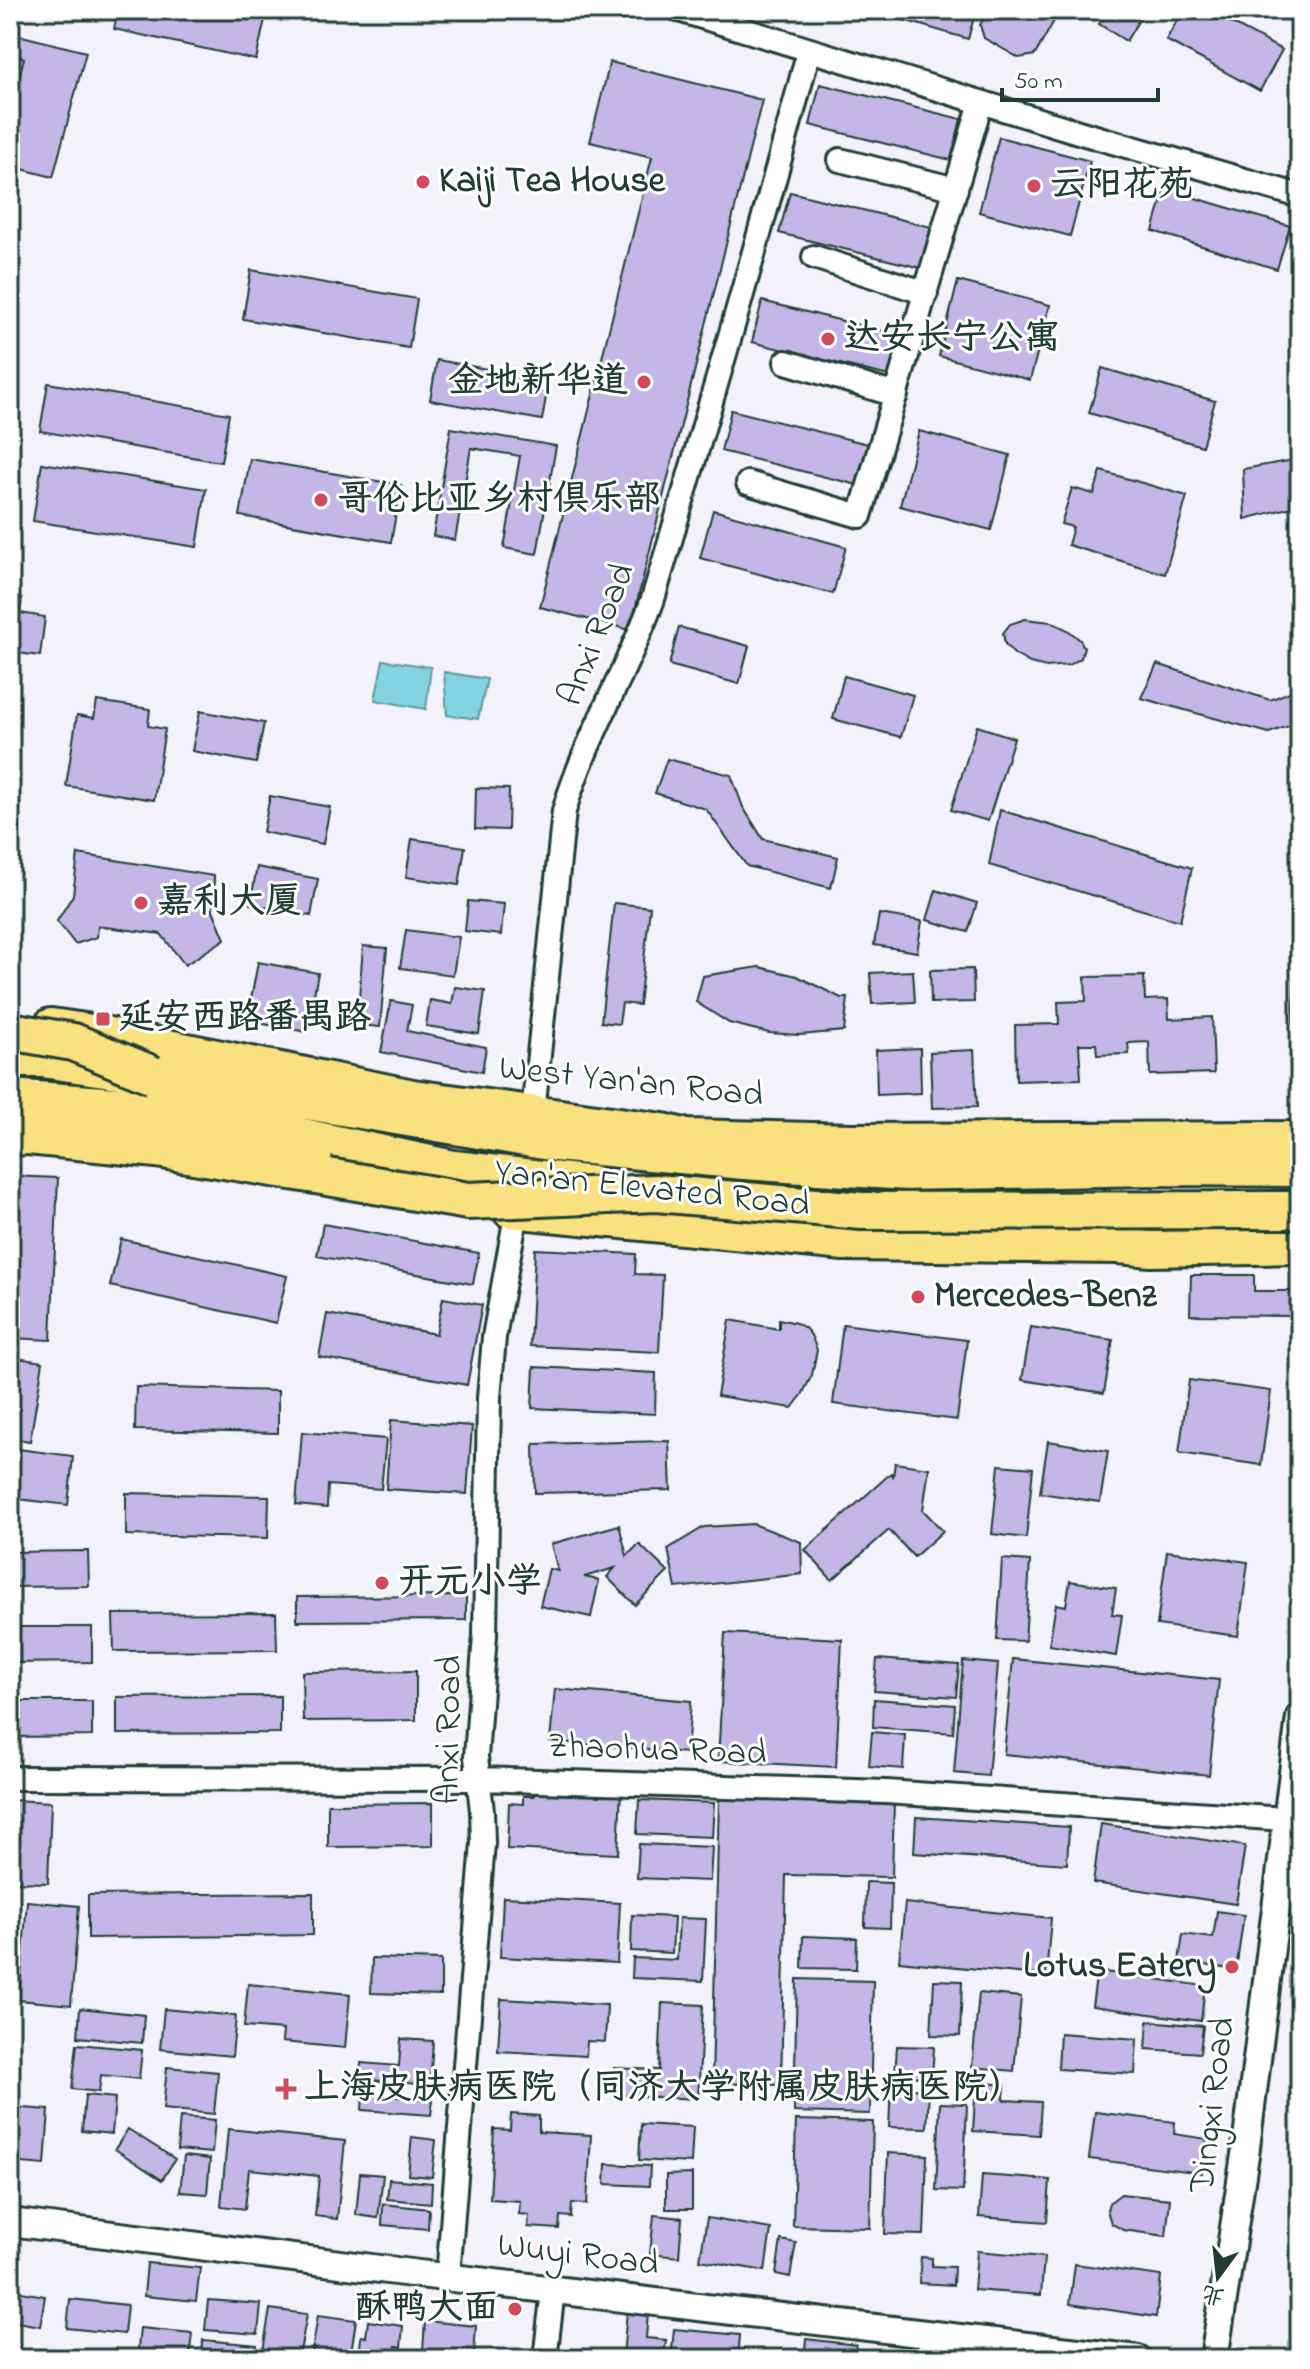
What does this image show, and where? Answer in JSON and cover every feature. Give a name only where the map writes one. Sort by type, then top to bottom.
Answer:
[{"type":"highway","points":[[10,1031],[156,1061]]},
{"type":"highway","name":"Yan'an Elevated Road","points":[[10,1059],[156,1061],[556,1143],[744,1161],[907,1172],[1152,1167],[1300,1168]]},
{"type":"highway","name":"Yan'an Elevated Road","points":[[10,1098],[181,1111],[454,1169],[656,1193],[862,1211],[1300,1210]]},
{"type":"highway","points":[[10,1137],[28,1136],[157,1149],[468,1201],[656,1193]]},
{"type":"highway","points":[[1198,1209],[1300,1220]]},
{"type":"main road","name":"West Yan'an Road","points":[[10,1020],[99,1033],[156,1061],[663,1131],[687,1137],[853,1141],[1300,1139]]},
{"type":"main road","points":[[10,1039],[156,1061]]},
{"type":"main road","points":[[10,1113],[203,1136],[519,1198],[924,1206],[1300,1220]]},
{"type":"main road","points":[[10,1150],[47,1151],[519,1198],[844,1243],[1151,1249],[1300,1246]]},
{"type":"main road","points":[[924,1206],[1019,1245]]},
{"type":"street","points":[[679,10],[733,18],[809,50],[1300,196]]},
{"type":"street","name":"Anxi Road","points":[[533,1113],[564,811],[574,778],[638,641],[653,599],[732,322],[755,253],[809,50]]},
{"type":"street","points":[[748,483],[860,516],[981,102]]},
{"type":"street","points":[[840,160],[956,189]]},
{"type":"street","points":[[814,257],[926,293]]},
{"type":"street","points":[[786,362],[896,395]]},
{"type":"street","name":"Anxi Road","points":[[448,2276],[483,1843],[476,1745],[485,1635],[489,1398],[494,1337],[519,1198]]},
{"type":"street","name":"Dingxi Road","points":[[1214,2359],[1293,1820],[1300,1717]]},
{"type":"street","name":"Zhaohua Road","points":[[10,1778],[478,1779],[886,1792],[1293,1820]]},
{"type":"street","name":"Wuyi Road","points":[[10,2222],[1138,2359]]},
{"type":"street","points":[[545,2359],[553,2290]]},
{"type":"water","points":[[383,660],[431,667],[426,709],[375,700]]},
{"type":"water","points":[[444,672],[487,679],[478,719],[447,715]]},
{"type":"building","points":[[118,10],[225,10],[265,19],[256,60],[114,29]]},
{"type":"building","points":[[870,10],[976,10],[968,39]]},
{"type":"building","points":[[988,10],[1060,10],[1035,55],[1019,58],[984,38],[980,25]]},
{"type":"building","points":[[1093,10],[1145,10],[1126,41],[1099,24],[1105,16]]},
{"type":"building","points":[[1183,10],[1207,10],[1282,50],[1260,91],[1166,40]]},
{"type":"building","points":[[10,33],[86,52],[53,177],[10,166],[10,110],[24,58],[10,55]]},
{"type":"building","name":"金地新华道","points":[[610,62],[762,100],[630,630],[540,607],[652,157],[590,142]]},
{"type":"building","points":[[820,84],[961,119],[951,160],[810,125]]},
{"type":"building","name":"云阳花苑","points":[[999,137],[1090,161],[1070,236],[979,212]]},
{"type":"building","points":[[1165,189],[1290,226],[1277,269],[1153,231]]},
{"type":"building","name":"达安长宁公寓","points":[[790,192],[931,227],[921,268],[779,233]]},
{"type":"building","points":[[251,270],[417,299],[409,348],[243,319]]},
{"type":"building","name":"云阳花苑","points":[[958,281],[1050,305],[1030,380],[939,356]]},
{"type":"building","name":"达安长宁公寓","points":[[762,301],[903,336],[893,377],[752,342]]},
{"type":"building","points":[[437,360],[549,380],[542,420],[430,400]]},
{"type":"building","points":[[1102,368],[1215,401],[1202,446],[1089,413]]},
{"type":"building","points":[[48,383],[229,414],[221,462],[40,431]]},
{"type":"building","name":"达安长宁公寓","points":[[731,410],[872,445],[862,486],[721,451]]},
{"type":"building","points":[[451,428],[556,446],[537,554],[504,548],[520,456],[471,448],[455,540],[433,536]]},
{"type":"building","points":[[919,431],[1010,455],[991,530],[900,506]]},
{"type":"building","name":"哥伦比亚乡村俱乐部","points":[[250,459],[401,485],[391,542],[240,516]]},
{"type":"building","points":[[1300,459],[1300,505],[1245,519],[1243,469]]},
{"type":"building","points":[[42,463],[206,489],[197,547],[33,521]]},
{"type":"building","points":[[1101,471],[1187,496],[1165,574],[1068,545],[1073,527],[1061,524],[1072,488],[1094,494]]},
{"type":"building","points":[[713,510],[846,547],[833,594],[700,558]]},
{"type":"building","points":[[10,596],[22,598],[20,613],[45,617],[40,656],[10,652]]},
{"type":"building","points":[[1025,619],[1051,622],[1068,630],[1084,647],[1081,658],[1069,665],[1046,667],[1014,654],[1005,644],[1003,633],[1010,624]]},
{"type":"building","points":[[679,627],[749,646],[739,684],[669,665]]},
{"type":"building","points":[[1157,664],[1270,700],[1300,688],[1300,722],[1269,733],[1141,698]]},
{"type":"building","points":[[844,676],[913,695],[901,737],[833,719]]},
{"type":"building","points":[[97,701],[150,709],[148,726],[165,729],[154,800],[66,786],[77,715],[94,718]]},
{"type":"building","points":[[200,711],[264,723],[256,763],[192,751]]},
{"type":"building","points":[[977,726],[1014,738],[988,821],[951,810]]},
{"type":"building","points":[[667,759],[731,775],[743,807],[763,839],[838,857],[831,888],[747,866],[706,809],[655,793]]},
{"type":"building","points":[[476,788],[509,789],[508,830],[475,829]]},
{"type":"building","points":[[270,796],[330,807],[323,844],[263,832]]},
{"type":"building","points":[[1297,807],[1300,808],[1300,1026],[1293,1025]]},
{"type":"building","points":[[1000,810],[1192,868],[1180,921],[989,865]]},
{"type":"building","points":[[412,839],[465,847],[459,885],[406,877]]},
{"type":"building","name":"嘉利大厦","points":[[78,854],[214,876],[213,910],[225,939],[185,965],[161,934],[98,926],[97,937],[75,944],[57,921],[73,895]]},
{"type":"building","points":[[257,867],[318,879],[311,916],[250,904]]},
{"type":"building","points":[[936,890],[977,903],[968,932],[927,920]]},
{"type":"building","points":[[468,901],[504,904],[501,935],[465,931]]},
{"type":"building","points":[[614,903],[650,907],[639,1005],[622,1003],[619,1024],[601,1022]]},
{"type":"building","points":[[879,914],[922,921],[917,952],[874,945]]},
{"type":"building","points":[[406,930],[459,937],[453,975],[400,968]]},
{"type":"building","points":[[363,946],[387,948],[380,1027],[357,1025]]},
{"type":"building","points":[[258,962],[318,973],[307,1032],[247,1021]]},
{"type":"building","points":[[759,967],[797,976],[841,998],[848,998],[844,1031],[799,1035],[769,1033],[729,1023],[696,1002],[703,976]]},
{"type":"building","points":[[973,969],[974,1002],[931,1003],[930,970]]},
{"type":"building","points":[[913,971],[915,1002],[872,1004],[870,973]]},
{"type":"building","points":[[1144,976],[1145,1000],[1168,999],[1169,1019],[1212,1017],[1214,1073],[1150,1075],[1149,1042],[1128,1043],[1129,1054],[1097,1055],[1096,1044],[1079,1044],[1081,1079],[1016,1081],[1015,1025],[1059,1024],[1058,1002],[1086,1001],[1085,977]]},
{"type":"building","points":[[455,987],[485,991],[479,1034],[426,1026],[430,1000],[452,1004]]},
{"type":"building","points":[[391,1001],[412,1005],[407,1031],[486,1047],[482,1072],[381,1052]]},
{"type":"building","points":[[920,1048],[921,1093],[877,1095],[876,1050]]},
{"type":"building","points":[[974,1050],[977,1107],[932,1108],[930,1052]]},
{"type":"building","points":[[10,1176],[58,1178],[51,1340],[10,1338]]},
{"type":"building","points":[[323,1224],[479,1253],[473,1284],[317,1256]]},
{"type":"building","points":[[121,1239],[287,1276],[276,1323],[110,1286]]},
{"type":"building","points":[[535,1249],[636,1254],[635,1274],[663,1275],[659,1352],[530,1346]]},
{"type":"building","points":[[1191,1275],[1254,1275],[1254,1291],[1300,1291],[1300,1316],[1190,1315]]},
{"type":"building","points":[[443,1298],[482,1305],[467,1385],[319,1357],[327,1314],[436,1334]]},
{"type":"building","points":[[779,1319],[805,1328],[817,1350],[812,1375],[792,1408],[717,1396],[730,1320],[779,1329]]},
{"type":"building","points":[[843,1324],[967,1340],[957,1420],[833,1404]]},
{"type":"building","points":[[1031,1327],[1113,1340],[1104,1393],[1022,1380]]},
{"type":"building","points":[[10,1357],[43,1362],[30,1441],[10,1438]]},
{"type":"building","points":[[534,1367],[656,1373],[655,1414],[532,1408]]},
{"type":"building","points":[[1189,1380],[1271,1391],[1261,1465],[1179,1453]]},
{"type":"building","points":[[136,1387],[278,1391],[278,1433],[135,1430]]},
{"type":"building","points":[[391,1420],[472,1426],[467,1494],[386,1489]]},
{"type":"building","points":[[302,1432],[386,1439],[381,1489],[328,1485],[327,1508],[296,1505]]},
{"type":"building","points":[[669,1441],[671,1490],[535,1493],[534,1444]]},
{"type":"building","points":[[1048,1441],[1108,1451],[1100,1502],[1040,1493]]},
{"type":"building","points":[[10,1448],[73,1456],[68,1505],[10,1498]]},
{"type":"building","points":[[895,1463],[929,1468],[923,1510],[943,1531],[914,1557],[889,1530],[832,1580],[805,1550],[891,1473],[893,1476]]},
{"type":"building","points":[[999,1465],[1033,1468],[1026,1538],[992,1534]]},
{"type":"building","points":[[126,1493],[269,1496],[268,1538],[126,1535]]},
{"type":"building","points":[[753,1524],[801,1542],[802,1574],[676,1588],[668,1549],[704,1527]]},
{"type":"building","points":[[619,1525],[627,1556],[639,1544],[668,1572],[635,1605],[607,1577],[615,1568],[584,1577],[599,1580],[591,1617],[540,1606],[549,1569],[558,1571],[551,1544]]},
{"type":"building","points":[[88,1551],[89,1586],[10,1587],[10,1552]]},
{"type":"building","points":[[1167,1551],[1248,1562],[1238,1636],[1157,1625]]},
{"type":"building","points":[[1002,1559],[1030,1561],[1025,1641],[997,1640]]},
{"type":"building","points":[[1070,1581],[1116,1588],[1112,1614],[1122,1615],[1116,1656],[1049,1645],[1056,1604],[1066,1606]]},
{"type":"building","points":[[466,1596],[466,1620],[297,1621],[297,1597]]},
{"type":"building","points":[[276,1613],[277,1650],[114,1651],[113,1614]]},
{"type":"building","points":[[10,1627],[92,1627],[92,1662],[10,1663]]},
{"type":"building","points":[[725,1633],[842,1639],[836,1767],[718,1761]]},
{"type":"building","points":[[877,1659],[959,1665],[956,1697],[874,1691]]},
{"type":"building","points":[[1013,1659],[1219,1680],[1209,1775],[1004,1754]]},
{"type":"building","points":[[963,1661],[998,1664],[988,1776],[954,1773]]},
{"type":"building","points":[[416,1671],[416,1720],[303,1721],[302,1672]]},
{"type":"building","points":[[555,1689],[691,1701],[687,1753],[550,1741]]},
{"type":"building","points":[[280,1696],[280,1733],[117,1734],[117,1697]]},
{"type":"building","points":[[874,1699],[955,1705],[953,1733],[873,1727]]},
{"type":"building","points":[[10,1701],[92,1701],[92,1736],[10,1737]]},
{"type":"building","points":[[872,1732],[905,1735],[903,1769],[869,1766]]},
{"type":"building","points":[[534,1786],[621,1789],[618,1854],[507,1849],[509,1803],[523,1804],[523,1796],[534,1796]]},
{"type":"building","points":[[719,1799],[894,1802],[892,1877],[786,1875],[781,2085],[712,2083]]},
{"type":"building","points":[[10,1800],[51,1802],[48,1883],[10,1882]]},
{"type":"building","points":[[639,1800],[714,1803],[712,1837],[637,1834]]},
{"type":"building","points":[[433,1803],[433,1846],[328,1847],[328,1804]]},
{"type":"building","points":[[916,1817],[1069,1827],[1067,1864],[914,1853]]},
{"type":"building","points":[[1101,1824],[1245,1846],[1236,1904],[1093,1883]]},
{"type":"building","points":[[639,1844],[712,1847],[710,1881],[637,1878]]},
{"type":"building","points":[[866,1882],[891,1883],[890,1928],[865,1927]]},
{"type":"building","points":[[313,1893],[313,1935],[88,1938],[88,1895]]},
{"type":"building","points":[[503,1897],[620,1903],[617,1963],[500,1957]]},
{"type":"building","points":[[27,1901],[79,1906],[71,2005],[19,2000]]},
{"type":"building","points":[[905,1903],[1051,1918],[1046,1976],[899,1961]]},
{"type":"building","points":[[1217,1911],[1244,1915],[1236,1970],[1179,1961],[1183,1934],[1213,1938]]},
{"type":"building","points":[[632,1915],[674,1917],[672,1953],[631,1951]]},
{"type":"building","points":[[679,1918],[706,1919],[703,1981],[632,1978],[633,1958],[677,1960]]},
{"type":"building","points":[[803,1936],[857,1938],[856,1969],[802,1968]]},
{"type":"building","points":[[372,1958],[441,1960],[441,1995],[371,1993]]},
{"type":"building","points":[[1097,1971],[1205,1986],[1201,2021],[1092,2006]]},
{"type":"building","points":[[797,1979],[873,1981],[870,2114],[794,2112]]},
{"type":"building","points":[[934,1980],[962,1981],[960,2036],[931,2035]]},
{"type":"building","points":[[248,1984],[350,1994],[345,2048],[282,2042],[283,2030],[244,2027]]},
{"type":"building","points":[[979,1993],[1021,1997],[1014,2071],[972,2067]]},
{"type":"building","points":[[501,1999],[607,2005],[605,2042],[587,2041],[586,2056],[498,2051]]},
{"type":"building","points":[[662,2003],[703,2005],[698,2099],[612,2095],[614,2068],[659,2070]]},
{"type":"building","points":[[80,2008],[144,2015],[142,2043],[78,2037]]},
{"type":"building","points":[[164,2009],[236,2016],[232,2056],[160,2049]]},
{"type":"building","points":[[1148,2021],[1203,2026],[1200,2053],[1146,2049]]},
{"type":"building","points":[[1060,2033],[1137,2039],[1135,2074],[1058,2069]]},
{"type":"building","points":[[401,2039],[433,2041],[430,2085],[359,2079],[361,2063],[399,2066]]},
{"type":"building","points":[[77,2044],[142,2050],[139,2079],[101,2075],[99,2092],[72,2089]]},
{"type":"building","points":[[897,2046],[934,2047],[932,2077],[895,2076]]},
{"type":"building","points":[[167,2067],[218,2072],[214,2114],[163,2109]]},
{"type":"building","points":[[976,2082],[1005,2085],[1004,2100],[1041,2102],[1039,2135],[973,2131]]},
{"type":"building","points":[[891,2088],[929,2090],[927,2128],[889,2127]]},
{"type":"building","points":[[363,2094],[433,2100],[431,2115],[362,2110]]},
{"type":"building","points":[[85,2095],[115,2098],[112,2134],[82,2131]]},
{"type":"building","points":[[940,2103],[967,2104],[963,2191],[936,2190]]},
{"type":"building","points":[[10,2107],[49,2110],[45,2165],[10,2162]]},
{"type":"building","points":[[1095,2112],[1175,2122],[1174,2134],[1207,2139],[1202,2173],[1089,2159]]},
{"type":"building","points":[[511,2114],[539,2116],[539,2132],[591,2135],[587,2204],[572,2203],[571,2217],[560,2216],[559,2229],[528,2227],[529,2215],[519,2214],[520,2201],[490,2199],[494,2129],[510,2130]]},
{"type":"building","points":[[180,2117],[215,2120],[212,2153],[177,2150]]},
{"type":"building","points":[[796,2120],[873,2122],[870,2228],[793,2226]]},
{"type":"building","points":[[641,2124],[693,2127],[691,2163],[639,2160]]},
{"type":"building","points":[[128,2129],[175,2159],[162,2180],[115,2149]]},
{"type":"building","points":[[228,2129],[345,2141],[337,2219],[315,2216],[319,2176],[249,2169],[245,2209],[221,2206]]},
{"type":"building","points":[[412,2137],[436,2140],[432,2177],[408,2175]]},
{"type":"building","points":[[888,2153],[927,2155],[924,2235],[885,2234]]},
{"type":"building","points":[[184,2156],[210,2159],[207,2194],[180,2192]]},
{"type":"building","points":[[606,2164],[650,2166],[649,2186],[605,2184]]},
{"type":"building","points":[[360,2173],[383,2175],[378,2218],[356,2215]]},
{"type":"building","points":[[692,2174],[692,2209],[666,2209],[666,2175]]},
{"type":"building","points":[[982,2175],[1050,2180],[1047,2222],[979,2217]]},
{"type":"building","points":[[389,2179],[432,2183],[431,2203],[387,2199]]},
{"type":"building","points":[[1121,2194],[1170,2199],[1166,2236],[1123,2230],[1111,2223],[1107,2210],[1109,2203]]},
{"type":"building","points":[[383,2204],[429,2209],[428,2229],[382,2225]]},
{"type":"building","points":[[654,2215],[682,2218],[679,2257],[650,2254]]},
{"type":"building","points":[[707,2218],[771,2229],[765,2271],[700,2260]]},
{"type":"building","points":[[781,2240],[796,2243],[790,2277],[776,2274]]},
{"type":"building","points":[[977,2251],[1044,2257],[1041,2295],[974,2290]]},
{"type":"building","points":[[921,2257],[932,2258],[932,2266],[954,2267],[953,2285],[919,2283]]},
{"type":"building","points":[[147,2263],[200,2268],[196,2301],[144,2296]]},
{"type":"building","points":[[1075,2264],[1161,2276],[1156,2317],[1070,2304]]},
{"type":"building","points":[[10,2290],[45,2296],[40,2326],[10,2321]]},
{"type":"building","points":[[70,2299],[127,2305],[124,2334],[67,2328]]},
{"type":"building","points":[[208,2300],[261,2304],[258,2334],[205,2330]]},
{"type":"building","points":[[270,2309],[307,2314],[299,2357],[263,2351]]},
{"type":"building","points":[[627,2311],[648,2313],[646,2338],[666,2340],[664,2359],[623,2357]]},
{"type":"building","points":[[318,2315],[356,2320],[350,2359],[311,2359]]},
{"type":"building","points":[[368,2321],[403,2326],[401,2347],[396,2346],[395,2354],[360,2349],[361,2336],[366,2337]]},
{"type":"building","points":[[425,2321],[476,2326],[474,2355],[423,2351]]},
{"type":"building","points":[[140,2328],[192,2333],[189,2359],[137,2359]]},
{"type":"building","points":[[674,2329],[740,2335],[738,2359],[671,2359]]},
{"type":"building","points":[[806,2339],[856,2345],[855,2359],[804,2359]]},
{"type":"building","points":[[203,2340],[257,2345],[256,2359],[202,2359]]},
{"type":"building","points":[[931,2351],[982,2358],[982,2359],[930,2359]]},
{"type":"place","name":"Kaiji Tea House","points":[[423,182]]},
{"type":"place","name":"云阳花苑","points":[[1034,186]]},
{"type":"place","name":"达安长宁公寓","points":[[828,339]]},
{"type":"place","name":"金地新华道","points":[[644,382]]},
{"type":"place","name":"哥伦比亚乡村俱乐部","points":[[321,500]]},
{"type":"place","name":"嘉利大厦","points":[[141,903]]},
{"type":"place","name":"延安西路番禺路","points":[[103,1019]]},
{"type":"place","name":"Mercedes-Benz","points":[[918,1297]]},
{"type":"place","name":"开元小学","points":[[382,1583]]},
{"type":"place","name":"Lotus Eatery","points":[[1232,1967]]},
{"type":"place","name":"上海皮肤病医院（同济大学附属皮肤病医院）","points":[[286,2089]]},
{"type":"place","name":"酥鸭大面","points":[[515,2309]]}]
